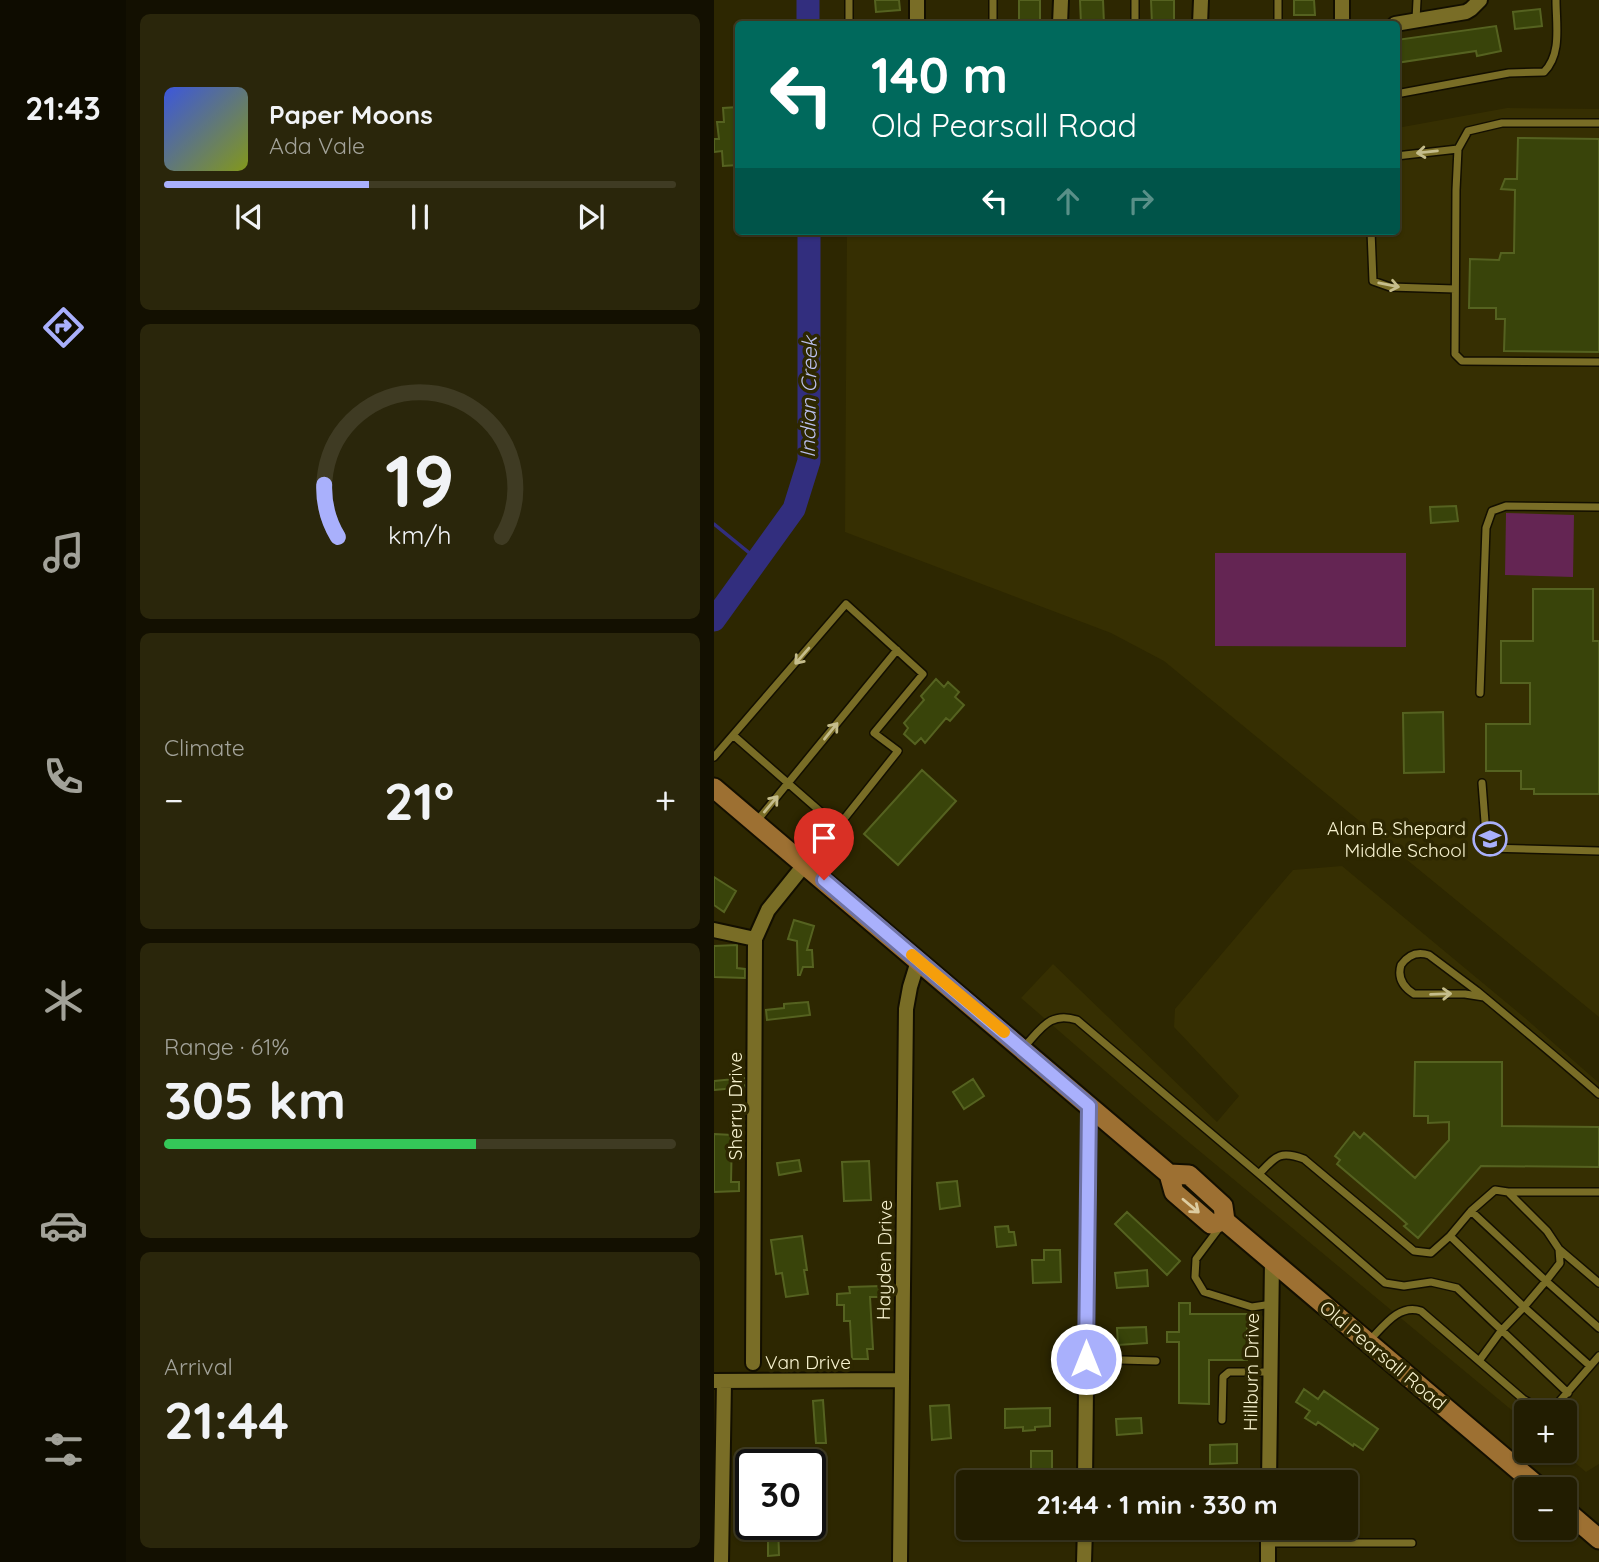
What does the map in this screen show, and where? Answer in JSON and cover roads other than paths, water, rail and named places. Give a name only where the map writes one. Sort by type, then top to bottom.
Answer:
[{"type":"main road","name":"Old Pearsall Road","points":[[714,788],[1169,1174],[1174,1192],[1203,1217],[1212,1224],[1225,1221],[1527,1477]]},
{"type":"main road","points":[[1577,1520],[1599,1539]]},
{"type":"street","points":[[916,21],[917,0]]},
{"type":"street","points":[[1060,0],[1060,21]]},
{"type":"street","points":[[1200,0],[1200,21]]},
{"type":"street","points":[[1342,0],[1342,21]]},
{"type":"street","points":[[1400,23],[1466,12],[1480,1]]},
{"type":"street","name":"Sherry Drive","points":[[753,1363],[755,939],[768,910],[805,864]]},
{"type":"street","points":[[714,930],[755,939]]},
{"type":"street","name":"Hayden Drive","points":[[900,1562],[906,1009],[918,961]]},
{"type":"street","points":[[1085,1470],[1089,1106]]},
{"type":"street","name":"Hillburn Drive","points":[[1269,1470],[1272,1262]]},
{"type":"street","name":"Van Drive","points":[[719,1382],[902,1380]]},
{"type":"street","points":[[719,1382],[721,1562]]},
{"type":"street","points":[[1084,1540],[1084,1562]]},
{"type":"street","points":[[1268,1543],[1268,1562]]},
{"type":"lane","points":[[849,0],[849,21]]},
{"type":"lane","points":[[993,0],[993,21]]},
{"type":"lane","points":[[1135,0],[1135,21]]},
{"type":"lane","points":[[1278,0],[1278,21]]},
{"type":"lane","points":[[1416,21],[1417,0]]},
{"type":"lane","points":[[1400,93],[1509,73],[1544,72],[1554,62],[1556,0]]},
{"type":"lane","points":[[1599,123],[1502,122],[1468,131],[1458,149],[1455,289],[1455,354],[1462,361],[1599,362]]},
{"type":"lane","points":[[1400,156],[1458,149]]},
{"type":"lane","points":[[1371,235],[1373,281],[1390,287],[1455,289]]},
{"type":"lane","points":[[1480,693],[1486,528],[1492,511],[1506,506],[1599,507]]},
{"type":"lane","points":[[714,757],[846,604],[923,674],[874,733],[898,751],[805,864]]},
{"type":"lane","points":[[755,823],[897,650]]},
{"type":"lane","points":[[733,736],[838,827]]},
{"type":"lane","points":[[1482,783],[1487,848],[1599,851]]},
{"type":"lane","points":[[1484,997],[1465,994],[1414,994],[1402,985],[1401,965],[1411,954],[1429,955],[1484,997],[1599,1094]]},
{"type":"lane","points":[[1023,1048],[1049,1021],[1064,1016],[1077,1020],[1385,1283],[1404,1286],[1431,1282],[1457,1287],[1568,1392]]},
{"type":"lane","points":[[1259,1174],[1276,1156],[1290,1154],[1304,1159],[1414,1251],[1431,1254],[1471,1211],[1495,1190],[1599,1192]]},
{"type":"lane","points":[[1508,1192],[1547,1231],[1559,1249],[1599,1283]]},
{"type":"lane","points":[[1471,1211],[1599,1328]]},
{"type":"lane","points":[[1225,1221],[1196,1259],[1195,1277],[1204,1292],[1252,1307],[1272,1304]]},
{"type":"lane","points":[[1450,1236],[1590,1366]]},
{"type":"lane","points":[[1479,1361],[1560,1263],[1559,1249]]},
{"type":"lane","points":[[1368,1342],[1400,1311],[1411,1307],[1421,1311],[1523,1399],[1552,1410],[1599,1356]]},
{"type":"lane","points":[[1086,1359],[1156,1361]]},
{"type":"lane","points":[[1222,1420],[1223,1377],[1229,1372],[1270,1372]]},
{"type":"lane","points":[[1268,1543],[1412,1543]]},
{"type":"waterway","name":"Indian Creek","points":[[808,0],[808,21]]},
{"type":"waterway","name":"Indian Creek","points":[[714,620],[794,509],[809,461],[809,235]]},
{"type":"waterway","points":[[714,524],[758,560]]},
{"type":"place","name":"Alan B. Shepard Middle School","points":[[1490,839]]}]
